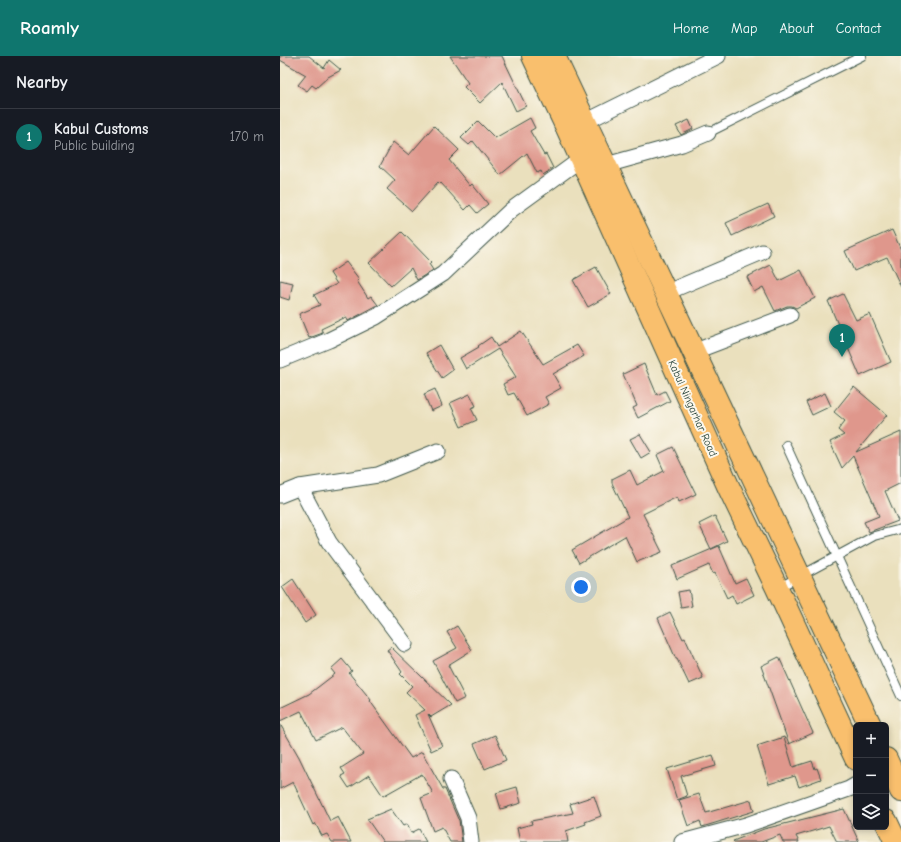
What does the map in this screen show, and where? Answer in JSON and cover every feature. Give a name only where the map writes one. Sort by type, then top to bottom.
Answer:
[{"type":"highway","name":"Kabul Ningarhar Road","points":[[533,56],[577,126],[606,165],[665,293],[869,722]]},
{"type":"highway","name":"Kabul Ningarhar Road","points":[[554,56],[577,126],[581,159],[729,488],[856,758]]},
{"type":"highway","points":[[889,765],[901,791]]},
{"type":"highway","points":[[889,827],[896,842]]},
{"type":"street","points":[[577,126],[718,56]]},
{"type":"street","points":[[606,165],[682,144],[708,133]]},
{"type":"street","points":[[280,360],[329,340],[376,317],[443,274],[511,210],[581,159]]},
{"type":"street","points":[[665,293],[762,252]]},
{"type":"street","points":[[693,352],[790,315]]},
{"type":"street","points":[[280,495],[300,487],[378,475],[438,450]]},
{"type":"street","points":[[300,487],[329,542],[405,644]]},
{"type":"street","points":[[451,779],[468,818],[472,842]]},
{"type":"street","points":[[682,842],[746,826],[853,787]]},
{"type":"lane","points":[[708,133],[862,56]]},
{"type":"lane","points":[[786,445],[901,696]]},
{"type":"lane","points":[[777,588],[874,536],[901,529]]},
{"type":"building","points":[[280,56],[309,56],[324,68],[329,60],[341,70],[328,77],[316,88],[312,85],[307,91],[298,85],[306,75],[280,60]]},
{"type":"building","points":[[450,56],[502,56],[526,106],[516,111],[502,82],[480,103],[464,87],[468,83]]},
{"type":"building","points":[[530,118],[535,128],[530,131],[544,155],[546,154],[553,168],[543,175],[541,171],[537,173],[527,153],[500,175],[473,141],[469,145],[461,138],[478,121],[495,138]]},
{"type":"building","points":[[689,120],[693,129],[681,135],[676,126]]},
{"type":"building","points":[[434,126],[459,150],[449,160],[470,186],[472,184],[488,204],[477,213],[470,205],[465,210],[441,183],[440,184],[438,182],[412,211],[387,189],[395,180],[380,166],[393,142],[409,155]]},
{"type":"building","points":[[768,204],[774,216],[732,236],[726,223]]},
{"type":"building","points":[[892,230],[901,250],[901,287],[887,257],[854,271],[845,251]]},
{"type":"building","points":[[402,232],[431,262],[429,264],[433,270],[417,280],[411,268],[391,286],[369,263]]},
{"type":"building","points":[[346,262],[359,279],[357,281],[368,298],[371,296],[378,305],[348,321],[346,317],[321,329],[323,333],[309,338],[299,314],[320,305],[314,295],[337,284],[330,273]]},
{"type":"building","points":[[771,265],[779,281],[801,270],[815,298],[796,308],[787,306],[775,311],[763,287],[754,292],[747,277]]},
{"type":"building","points":[[596,267],[611,294],[588,307],[573,280]]},
{"type":"building","points":[[280,280],[293,283],[289,300],[280,297]]},
{"type":"building","points":[[843,294],[856,320],[870,314],[891,362],[860,376],[828,301]]},
{"type":"building","points":[[521,331],[543,364],[577,345],[584,356],[553,374],[561,388],[545,397],[549,404],[527,416],[514,393],[508,395],[503,384],[516,377],[498,349],[466,369],[460,358],[479,347],[478,346],[491,337],[497,347]]},
{"type":"building","points":[[439,345],[453,370],[442,378],[426,353]]},
{"type":"building","points":[[644,364],[657,395],[665,391],[670,401],[638,418],[633,408],[637,406],[623,374]]},
{"type":"building","points":[[854,387],[887,415],[856,452],[901,432],[901,483],[885,491],[898,521],[869,532],[864,522],[879,516],[853,456],[842,468],[830,442],[844,435],[838,430],[845,421],[834,412]]},
{"type":"building","points":[[435,389],[442,406],[431,411],[424,394]]},
{"type":"building","points":[[825,393],[831,406],[812,415],[806,402]]},
{"type":"building","points":[[470,394],[476,406],[471,408],[477,420],[461,427],[450,403]]},
{"type":"building","points":[[640,434],[651,452],[641,458],[630,439]]},
{"type":"building","points":[[673,447],[696,494],[679,502],[677,497],[643,514],[662,552],[637,562],[625,536],[579,563],[572,550],[628,517],[612,483],[612,479],[630,470],[637,485],[664,471],[657,455]]},
{"type":"building","points":[[715,516],[727,541],[711,549],[699,524]]},
{"type":"building","points":[[719,546],[735,583],[746,578],[754,595],[736,604],[732,595],[727,598],[715,573],[713,574],[709,565],[677,579],[672,566]]},
{"type":"building","points":[[293,579],[316,615],[305,623],[282,587]]},
{"type":"building","points":[[689,590],[692,606],[681,608],[678,592]]},
{"type":"building","points":[[670,612],[683,639],[685,638],[703,678],[689,684],[658,618]]},
{"type":"building","points":[[457,626],[472,650],[448,665],[465,698],[455,703],[433,661],[457,648],[447,632]]},
{"type":"building","points":[[391,647],[451,705],[431,717],[428,714],[442,746],[431,751],[415,715],[425,710],[406,692],[412,686],[400,674],[402,672],[387,650]]},
{"type":"building","points":[[779,657],[813,733],[789,744],[761,666]]},
{"type":"building","points":[[342,659],[352,671],[349,673],[371,700],[370,701],[411,758],[422,752],[443,789],[445,789],[459,820],[462,842],[450,842],[442,827],[433,831],[421,798],[433,793],[422,774],[383,796],[369,775],[349,788],[341,776],[345,774],[341,768],[363,754],[342,727],[316,740],[301,711],[280,721],[280,708],[309,694],[335,674],[331,669]]},
{"type":"building","points":[[280,724],[299,757],[330,821],[338,817],[351,842],[332,842],[327,834],[322,836],[315,823],[313,825],[293,782],[280,789]]},
{"type":"building","points":[[495,735],[506,760],[485,769],[474,744]]},
{"type":"building","points":[[784,737],[793,767],[812,761],[815,769],[817,768],[821,779],[799,787],[795,776],[769,784],[757,746]]},
{"type":"building","points":[[713,755],[716,766],[681,776],[687,796],[677,800],[667,769]]},
{"type":"building","points":[[517,787],[521,803],[501,809],[496,793]]},
{"type":"building","points":[[699,794],[706,813],[751,800],[754,811],[702,827],[700,821],[688,826],[679,800]]},
{"type":"building","points":[[594,796],[601,816],[585,822],[586,824],[566,831],[568,842],[520,842],[517,828],[532,824],[531,821],[573,813],[570,804]]},
{"type":"building","points":[[391,809],[403,826],[407,824],[411,833],[419,829],[426,842],[383,842],[367,819]]},
{"type":"building","points":[[844,809],[859,842],[837,842],[829,826],[796,836],[799,842],[783,842],[780,835],[761,842],[733,841],[764,829]]},
{"type":"place","name":"Kabul Customs","points":[[842,357]]}]
